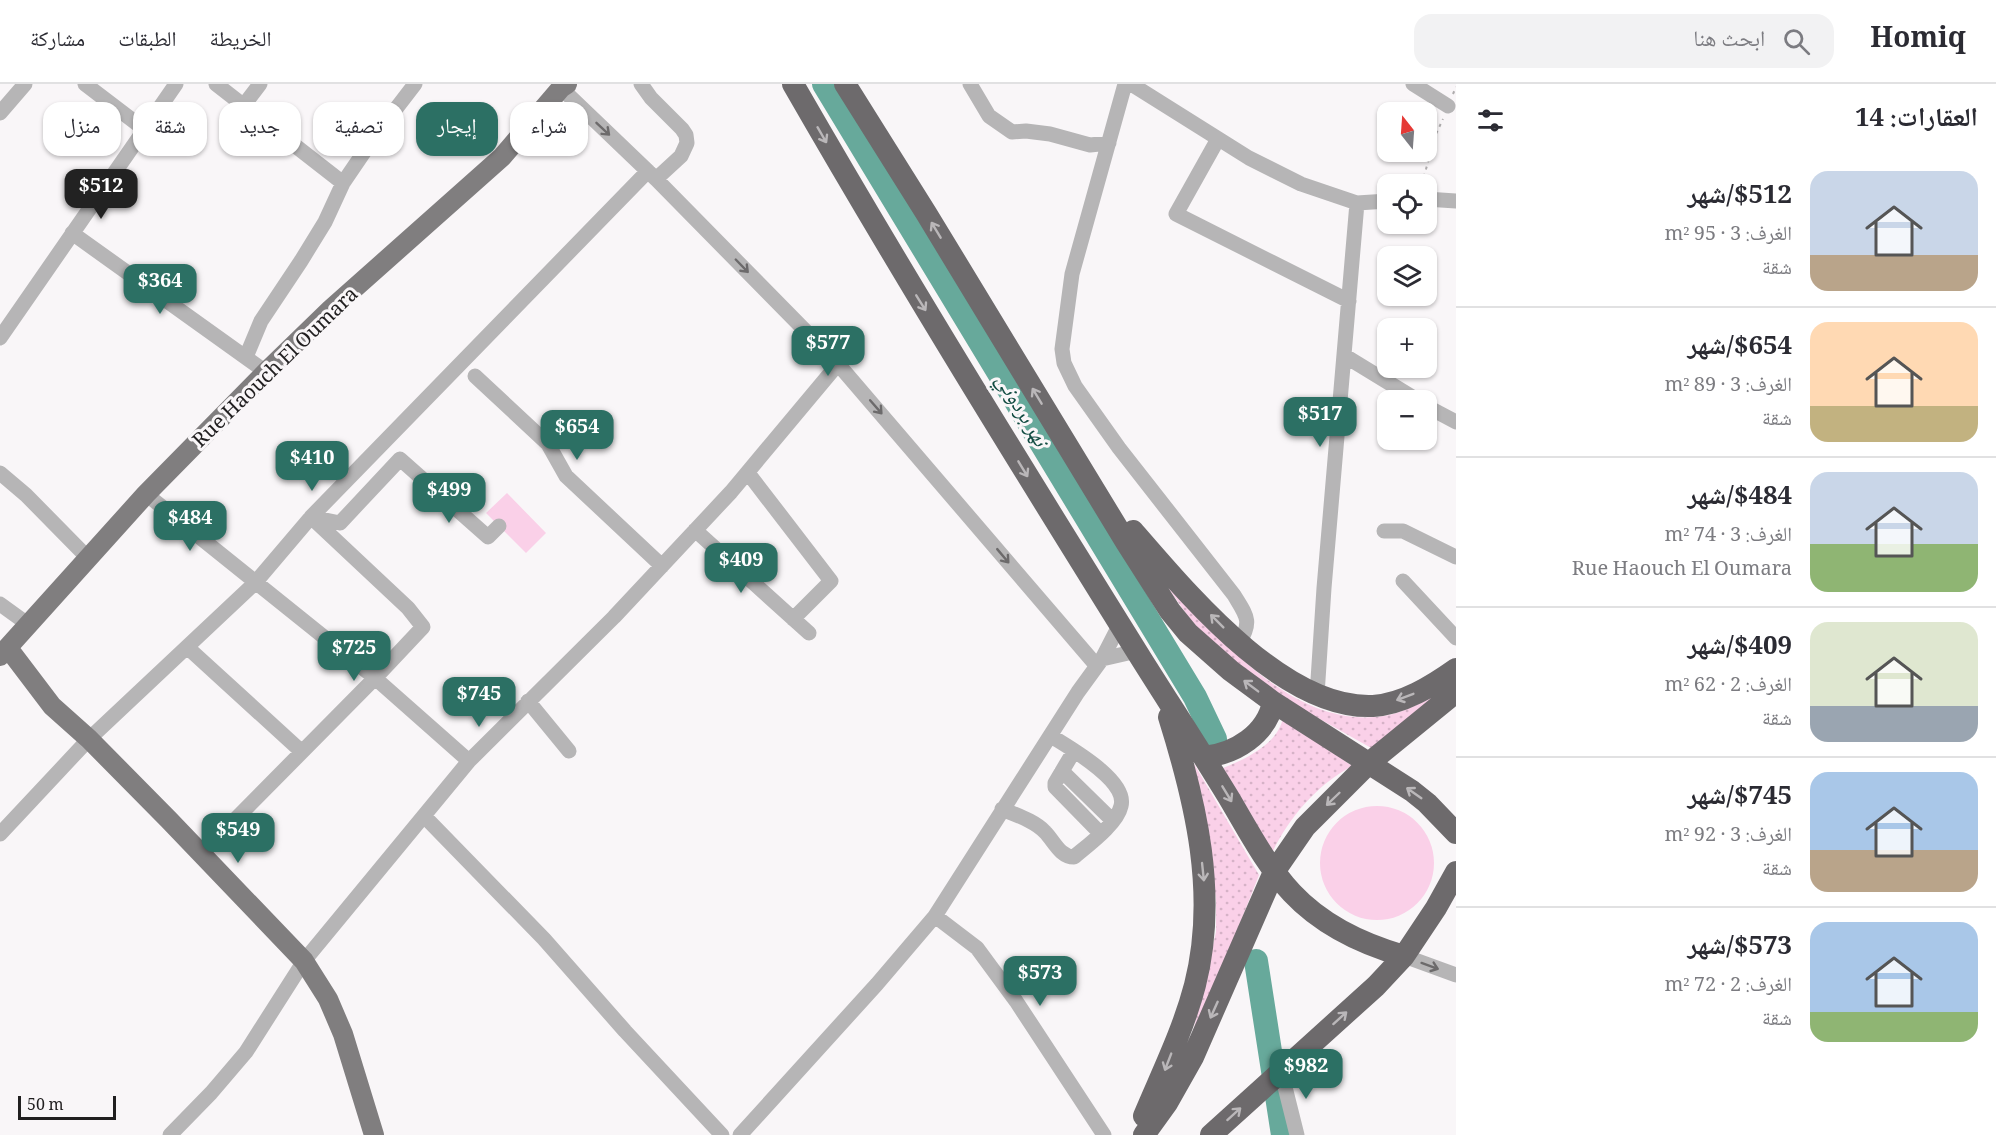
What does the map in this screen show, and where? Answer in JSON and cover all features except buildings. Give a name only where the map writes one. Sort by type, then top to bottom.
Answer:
[{"type":"highway","points":[[793,84],[920,302],[1274,872],[1292,894],[1326,923],[1363,942],[1404,957]]},
{"type":"highway","points":[[845,84],[1096,494],[1156,588],[1188,633],[1231,671],[1273,702],[1427,803],[1456,833]]},
{"type":"highway","points":[[1096,494],[1114,508],[1166,570],[1239,643],[1290,682],[1317,695],[1351,704],[1373,706],[1418,692],[1456,669]]},
{"type":"highway","points":[[1136,1135],[1166,1066],[1194,986],[1200,956],[1205,904],[1204,876],[1191,795],[1166,706],[1151,674]]},
{"type":"highway","points":[[1144,1135],[1167,1103],[1193,1057],[1274,872],[1305,827],[1369,764],[1456,692]]},
{"type":"highway","points":[[1204,757],[1218,756],[1235,750],[1254,736],[1268,719],[1273,702]]},
{"type":"highway","points":[[1211,1135],[1376,986],[1404,957],[1456,872]]},
{"type":"main road","name":"Rue Haouch El Oumara","points":[[4,652],[146,494],[266,372],[331,309],[502,157],[562,85]]},
{"type":"main road","points":[[4,652],[52,706],[202,853],[304,961],[328,999],[343,1034],[374,1135]]},
{"type":"street","points":[[0,113],[25,84]]},
{"type":"street","points":[[86,84],[133,120]]},
{"type":"street","points":[[163,102],[176,84]]},
{"type":"street","points":[[216,84],[240,102]]},
{"type":"street","points":[[246,102],[260,84]]},
{"type":"street","points":[[246,357],[261,321],[325,222],[344,183],[375,136],[415,84]]},
{"type":"street","points":[[0,834],[89,740],[255,583],[311,517],[652,175],[681,156],[687,143],[686,135],[641,84]]},
{"type":"street","points":[[970,84],[990,116],[1012,132],[1050,134],[1090,145],[1109,143]]},
{"type":"street","points":[[1125,84],[1072,274],[1062,349],[1064,363],[1076,386],[1119,448],[1234,595],[1246,614],[1248,627],[1239,643]]},
{"type":"street","points":[[1131,84],[1154,90],[1218,139],[1249,158],[1301,184],[1357,203],[1377,202]]},
{"type":"street","points":[[1413,84],[1448,106]]},
{"type":"street","points":[[562,85],[838,364],[1099,662]]},
{"type":"street","points":[[1218,139],[1176,214],[1349,301]]},
{"type":"street","points":[[0,338],[133,145]]},
{"type":"street","points":[[301,149],[344,183]]},
{"type":"street","points":[[1437,200],[1456,201]]},
{"type":"street","points":[[1317,695],[1357,203]]},
{"type":"street","points":[[72,233],[266,372]]},
{"type":"street","points":[[1345,356],[1401,390]]},
{"type":"street","points":[[170,1135],[246,1052],[304,961],[469,762],[662,566],[748,473],[838,364]]},
{"type":"street","points":[[475,376],[548,444],[566,476],[662,566]]},
{"type":"street","points":[[1437,412],[1456,423]]},
{"type":"street","points":[[311,517],[340,523],[400,459],[488,537],[499,526]]},
{"type":"street","points":[[0,473],[26,495],[88,558]]},
{"type":"street","points":[[748,473],[831,581],[793,619]]},
{"type":"street","points":[[146,494],[375,678],[469,762]]},
{"type":"street","points":[[202,853],[423,627],[408,608],[311,517]]},
{"type":"street","points":[[695,530],[809,633]]},
{"type":"street","points":[[1384,531],[1404,531],[1456,557]]},
{"type":"street","points":[[1403,581],[1456,638]]},
{"type":"street","points":[[0,604],[29,625]]},
{"type":"street","points":[[740,1135],[877,984],[935,915],[1099,662],[1120,624]]},
{"type":"street","points":[[187,647],[302,752]]},
{"type":"street","points":[[1099,662],[1137,651]]},
{"type":"street","points":[[528,701],[569,751]]},
{"type":"street","points":[[1002,809],[1044,830],[1063,853],[1074,857],[1101,834],[1112,820],[1122,805],[1118,790],[1107,776],[1089,760],[1051,736]]},
{"type":"street","points":[[1074,751],[1055,783],[1057,790],[1101,834]]},
{"type":"street","points":[[1062,771],[1112,820]]},
{"type":"street","points":[[425,817],[544,939],[625,1031],[723,1135]]},
{"type":"street","points":[[935,915],[978,948],[1016,1001],[1104,1135]]},
{"type":"street","points":[[1404,957],[1456,975]]},
{"type":"street","points":[[1281,1071],[1297,1135]]},
{"type":"path","points":[[1425,174],[1435,136],[1456,87]]},
{"type":"shaded area","points":[[507,493],[546,533],[526,553],[486,513]]},
{"type":"shaded area","points":[[1159,575],[1231,649],[1258,673],[1287,693],[1317,708],[1350,716],[1384,716],[1405,710],[1439,694],[1373,749],[1270,691],[1208,639],[1190,619]]},
{"type":"shaded area","points":[[1283,717],[1352,766],[1327,783],[1305,803],[1287,827],[1272,853],[1223,768],[1251,755],[1268,743],[1280,727]]},
{"type":"shaded area","points":[[1193,762],[1259,875],[1187,1058],[1216,932],[1216,898]]},
{"type":"shaded area","points":[[1377,806],[1399,810],[1418,822],[1430,841],[1434,863],[1430,885],[1418,904],[1399,916],[1377,920],[1355,916],[1336,904],[1324,885],[1320,863],[1324,841],[1336,822],[1355,810]]},
{"type":"waterway","name":"نهر بردوني","points":[[824,84],[1195,697],[1215,739]]},
{"type":"waterway","name":"نهر بردوني","points":[[1256,961],[1283,1135]]}]
